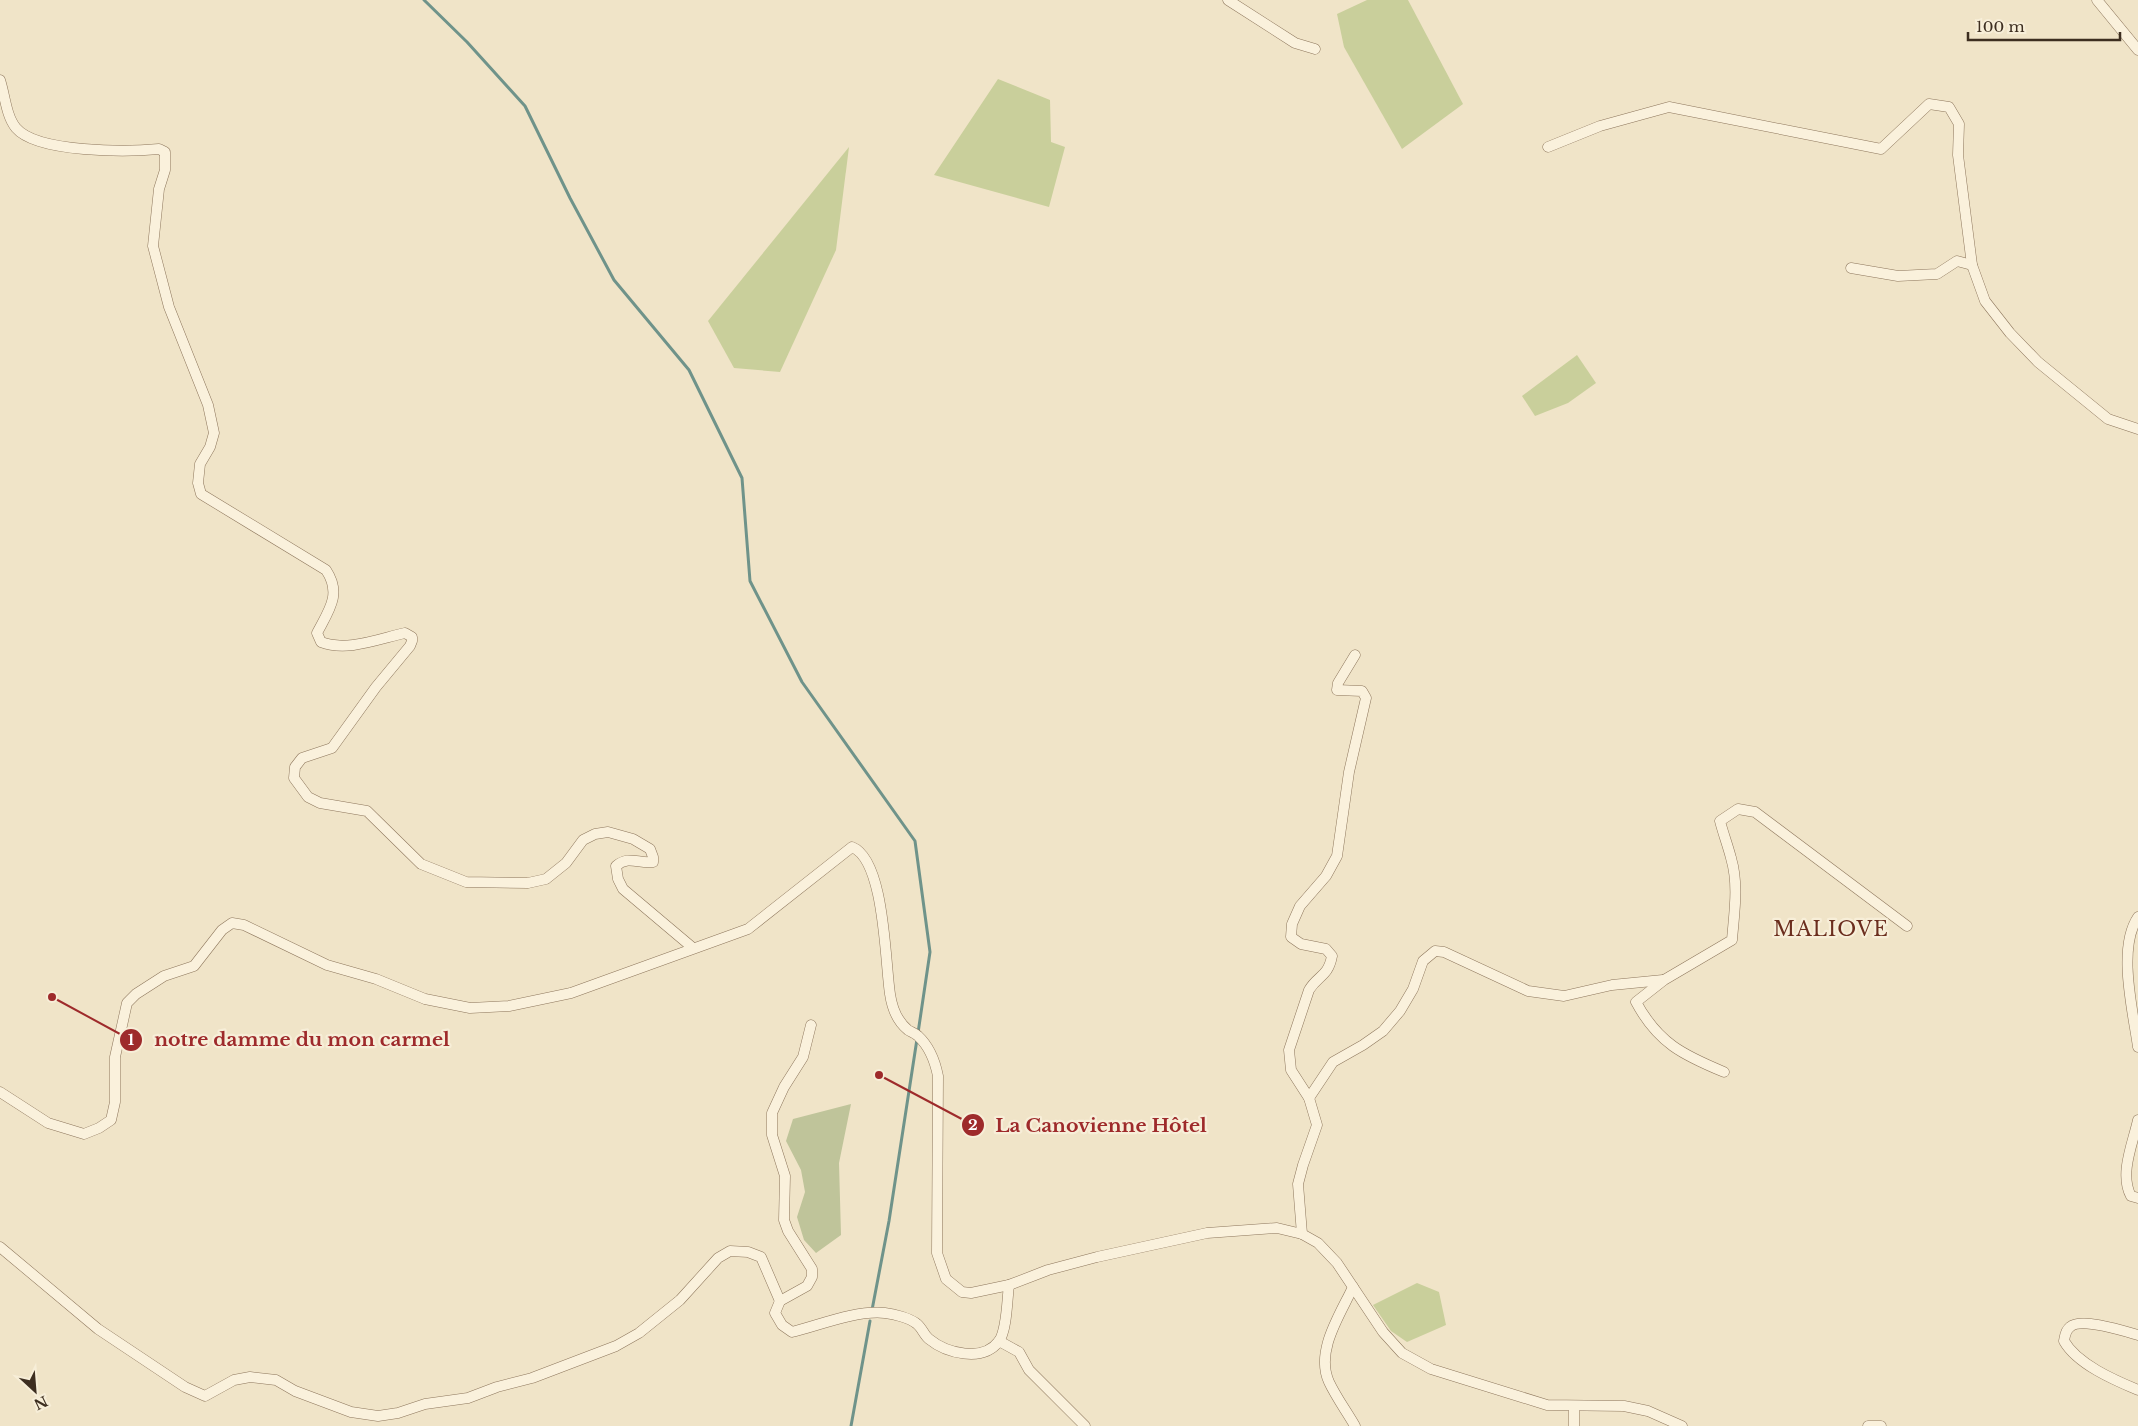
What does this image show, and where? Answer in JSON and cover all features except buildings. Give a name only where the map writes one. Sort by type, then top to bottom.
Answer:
[{"type":"street","points":[[1228,0],[1294,43],[1315,49]]},
{"type":"street","points":[[2097,0],[2138,50]]},
{"type":"street","points":[[0,80],[11,118],[17,128],[29,137],[67,148],[159,149],[166,152],[156,207],[153,246],[169,307],[208,405],[214,432],[210,447],[200,464],[198,483],[201,494],[326,570],[333,580],[335,592],[329,610],[317,633],[321,642],[333,646],[347,646],[405,633],[412,637],[410,646],[376,687],[332,748],[302,758],[295,768],[294,778],[299,786],[308,797],[320,802],[367,811],[421,864],[466,882],[528,883],[546,879],[566,863],[583,840],[595,834],[608,832],[633,839],[650,849],[653,857],[652,862],[642,864],[634,859],[622,861],[616,866],[618,879],[623,889],[693,948]]},
{"type":"street","points":[[1548,147],[1600,126],[1669,107],[1881,149],[1929,104],[1949,107],[1959,124],[1958,155],[1972,265],[1985,301],[2010,333],[2038,362],[2108,418],[2138,429]]},
{"type":"street","points":[[1851,268],[1898,276],[1937,274],[1957,261],[1972,265]]},
{"type":"street","points":[[1302,1234],[1298,1184],[1317,1125],[1309,1098],[1291,1070],[1289,1050],[1303,1002],[1312,985],[1326,974],[1330,967],[1332,956],[1326,949],[1301,944],[1291,937],[1292,924],[1300,906],[1326,876],[1337,856],[1349,772],[1366,698],[1362,691],[1337,690],[1338,683],[1355,655]]},
{"type":"street","points":[[1724,1072],[1684,1055],[1646,1021],[1636,1002],[1664,980],[1732,940],[1735,904],[1732,859],[1720,821],[1738,809],[1755,812],[1907,926]]},
{"type":"street","points":[[0,1092],[48,1123],[84,1134],[99,1128],[111,1120],[115,1102],[115,1057],[127,1003],[136,994],[164,976],[194,966],[222,930],[232,923],[244,925],[328,965],[376,979],[425,999],[470,1008],[509,1006],[571,993],[673,958],[693,948],[748,929],[852,847],[857,849],[869,864],[882,913],[893,1009],[899,1022],[918,1035],[935,1059],[938,1076],[937,1253],[946,1279],[962,1292],[971,1293],[1009,1285],[1048,1270],[1207,1233],[1277,1228],[1302,1234],[1318,1243],[1337,1262],[1383,1332],[1402,1353],[1431,1369],[1547,1405],[1624,1406],[1648,1412],[1682,1426]]},
{"type":"street","points":[[2138,917],[2132,926],[2126,957],[2138,1047]]},
{"type":"street","points":[[1309,1098],[1333,1062],[1363,1046],[1383,1031],[1400,1011],[1413,989],[1423,961],[1435,951],[1444,952],[1528,991],[1564,996],[1612,985],[1664,980]]},
{"type":"street","points":[[780,1301],[807,1286],[812,1277],[812,1269],[788,1231],[784,1220],[785,1176],[772,1136],[772,1113],[784,1087],[803,1057],[811,1024]]},
{"type":"street","points":[[2138,1120],[2126,1173],[2126,1186],[2131,1196],[2138,1198]]},
{"type":"street","points":[[0,1247],[98,1329],[185,1387],[205,1396],[234,1380],[250,1377],[276,1380],[294,1391],[351,1412],[378,1416],[398,1413],[425,1404],[468,1398],[532,1378],[616,1346],[639,1333],[680,1300],[718,1258],[730,1251],[748,1252],[761,1258],[780,1301],[776,1313],[782,1325],[792,1332],[822,1325],[845,1316],[885,1313],[918,1324],[927,1338],[940,1346],[963,1354],[983,1352],[998,1342],[1004,1325],[1009,1285]]},
{"type":"street","points":[[1353,1287],[1330,1338],[1325,1360],[1329,1381],[1355,1426]]},
{"type":"street","points":[[2138,1335],[2081,1323],[2070,1326],[2065,1333],[2064,1341],[2069,1351],[2111,1379],[2138,1390]]},
{"type":"street","points":[[998,1342],[1019,1352],[1029,1370],[1085,1426]]},
{"type":"street","points":[[1574,1406],[1574,1426]]},
{"type":"street","points":[[1868,1426],[1881,1426]]},
{"type":"green space","points":[[1367,0],[1408,0],[1463,104],[1402,149],[1344,47],[1337,14]]},
{"type":"green space","points":[[998,79],[1050,100],[1051,142],[1065,147],[1049,207],[934,175]]},
{"type":"green space","points":[[849,147],[836,250],[780,372],[734,368],[708,321]]},
{"type":"green space","points":[[1577,355],[1596,383],[1568,403],[1535,416],[1522,396]]},
{"type":"green space","points":[[851,1104],[839,1163],[841,1235],[816,1253],[804,1240],[797,1217],[805,1192],[801,1170],[786,1141],[793,1119]]},
{"type":"green space","points":[[1417,1283],[1439,1292],[1446,1325],[1407,1342],[1391,1331],[1373,1305]]},
{"type":"waterway","points":[[424,0],[467,42],[525,106],[570,198],[614,280],[689,370],[742,478],[750,581],[802,682],[915,841],[930,952],[918,1033]]},
{"type":"waterway","points":[[872,1310],[889,1221],[917,1039]]},
{"type":"waterway","points":[[851,1426],[870,1321]]},
{"type":"place","name":"notre damme du mon carmel","points":[[52,997]]},
{"type":"place","name":"La Canovienne Hôtel","points":[[879,1075]]},
{"type":"district","name":"MALIOVE","points":[[1831,929]]}]
